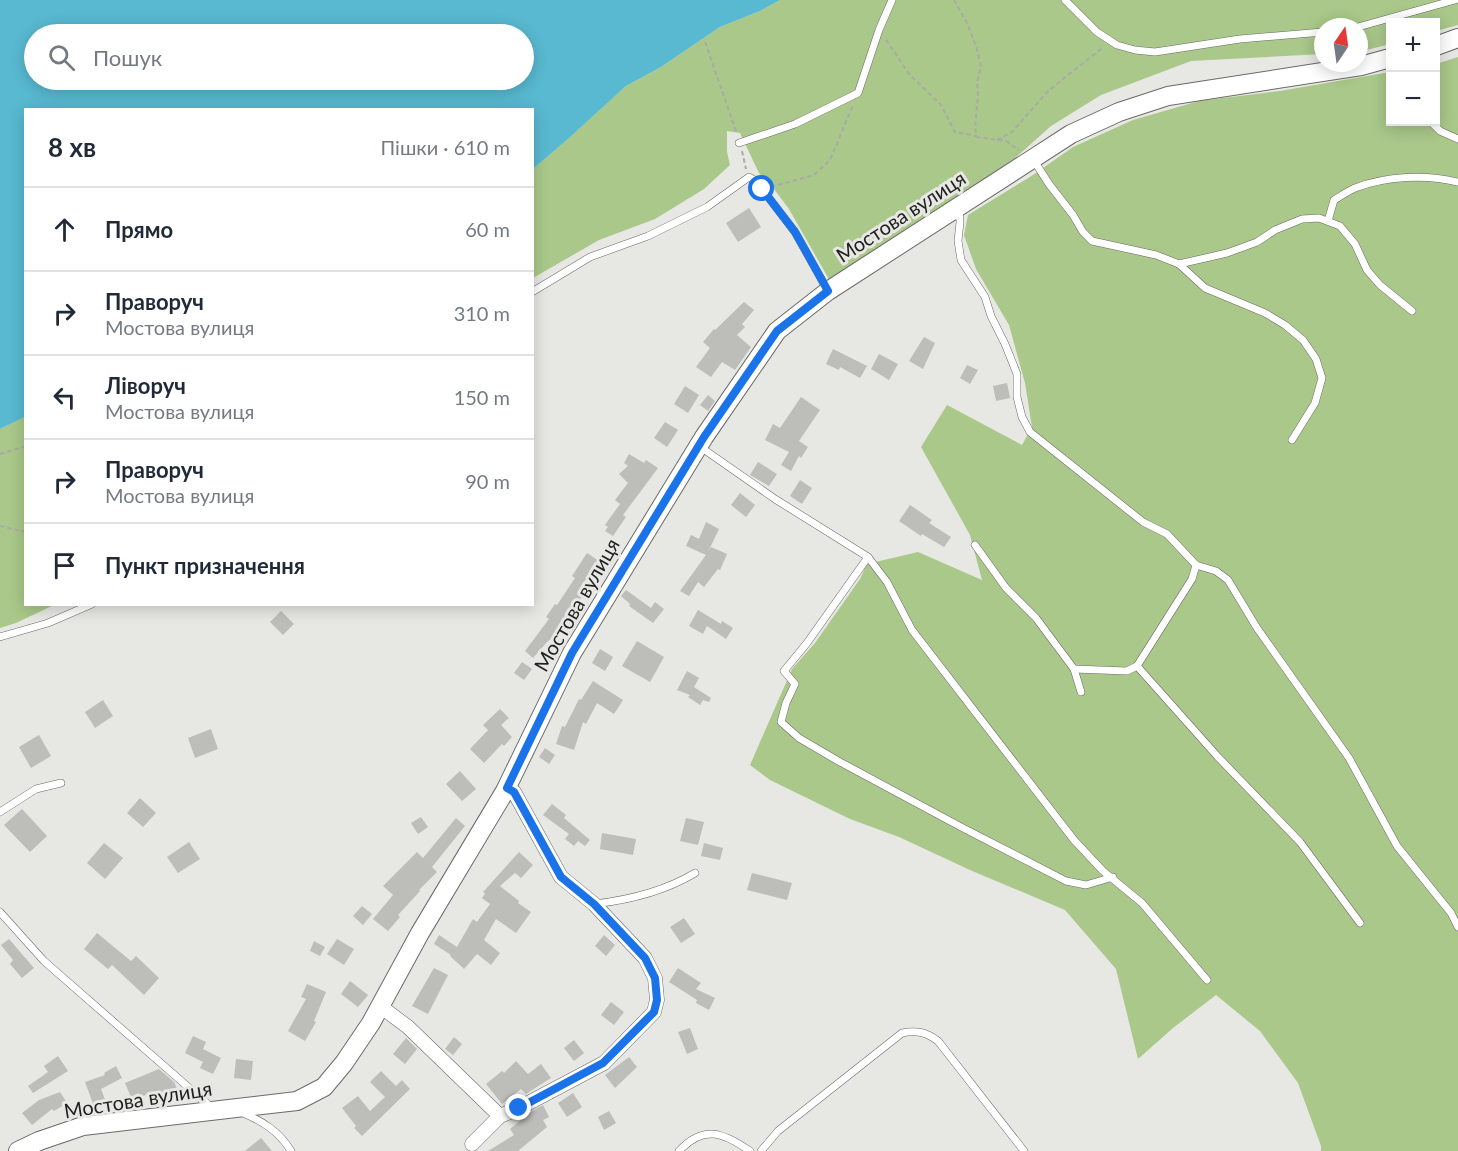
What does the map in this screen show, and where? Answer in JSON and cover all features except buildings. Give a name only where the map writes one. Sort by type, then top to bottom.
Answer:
[{"type":"street","points":[[1440,45],[1458,38]]},
{"type":"street","name":"Мостова вулиця","points":[[18,1151],[83,1126],[297,1101],[324,1087],[344,1064],[380,1006],[420,933],[507,788],[572,653],[699,446],[777,331],[828,291],[1071,134],[1119,112],[1168,96],[1361,66],[1386,59]]},
{"type":"street","points":[[472,1144],[501,1116],[603,1063],[654,1012],[657,1000],[651,967],[594,904],[561,877],[514,792],[507,788]]},
{"type":"street","points":[[380,1006],[408,1027],[501,1116]]},
{"type":"lane","points":[[740,143],[795,124],[858,93],[879,30],[892,0]]},
{"type":"lane","points":[[1065,0],[1097,32],[1117,45],[1135,50],[1155,52],[1239,39],[1314,33]]},
{"type":"lane","points":[[1368,24],[1455,0]]},
{"type":"lane","points":[[1435,126],[1440,131],[1458,139]]},
{"type":"lane","points":[[1029,161],[1092,241],[1156,255],[1179,264],[1205,288],[1265,313],[1285,325],[1303,340],[1316,358],[1322,378],[1315,403],[1292,440]]},
{"type":"lane","points":[[534,291],[590,257],[648,236],[707,207],[749,177],[756,181],[795,232],[828,291]]},
{"type":"lane","points":[[1328,221],[1334,200],[1353,188],[1381,181],[1416,178],[1458,182]]},
{"type":"lane","points":[[959,206],[960,222],[957,240],[961,260],[985,297],[991,316],[1005,344],[1017,374],[1017,397],[1022,417],[1030,432],[1143,522],[1167,534],[1196,565],[1216,571],[1228,580],[1257,628],[1349,758],[1397,846],[1451,913],[1458,927]]},
{"type":"lane","points":[[1179,264],[1227,253],[1257,242],[1275,230],[1302,219],[1319,218],[1340,226],[1355,244],[1367,270],[1380,285],[1412,311]]},
{"type":"lane","points":[[699,446],[775,500],[868,557],[887,582],[912,630],[1074,840],[1103,871],[1142,903],[1207,980]]},
{"type":"lane","points":[[975,545],[1006,588],[1036,618],[1074,669],[1082,692]]},
{"type":"lane","points":[[868,557],[807,643],[784,671],[795,684],[786,703],[781,722],[799,738],[840,762],[1066,881],[1086,885],[1113,877]]},
{"type":"lane","points":[[1074,669],[1127,671],[1137,666],[1192,579],[1196,565]]},
{"type":"lane","points":[[0,637],[48,623],[87,606]]},
{"type":"lane","points":[[1137,666],[1218,758],[1300,842],[1360,923]]},
{"type":"lane","points":[[0,812],[36,789],[61,783]]},
{"type":"lane","points":[[594,904],[618,901],[656,891],[680,882],[695,873]]},
{"type":"lane","points":[[0,912],[44,961],[224,1109]]},
{"type":"lane","points":[[761,1151],[778,1131],[812,1102],[902,1034],[921,1031],[938,1041],[1024,1151]]},
{"type":"lane","name":"Мостова вулиця","points":[[224,1109],[269,1126],[283,1138],[291,1151]]},
{"type":"lane","points":[[679,1151],[698,1136],[710,1133],[722,1134],[750,1151]]},
{"type":"path","points":[[954,0],[967,23],[981,66],[977,83],[975,128],[978,136]]},
{"type":"path","points":[[879,30],[910,75],[941,105],[955,132],[1006,141],[1018,148],[1029,161]]},
{"type":"path","points":[[997,140],[1012,132],[1048,91],[1111,41]]},
{"type":"path","points":[[705,42],[740,143],[749,177]]},
{"type":"path","points":[[762,189],[814,176],[830,160],[858,93]]},
{"type":"path","points":[[0,454],[24,447]]},
{"type":"path","points":[[0,526],[24,532]]},
{"type":"green space","points":[[780,0],[1458,0],[1458,25],[1440,30],[1440,18],[1386,18],[1386,45],[1368,50],[1368,18],[1314,18],[1314,54],[1191,61],[1101,95],[1051,126],[1014,159],[987,178],[915,223],[830,281],[789,209],[759,173],[740,133],[727,131],[727,152],[730,165],[704,189],[655,219],[599,240],[534,277],[534,168],[626,86],[661,67],[720,27],[760,11]]},
{"type":"green space","points":[[1458,57],[1458,1151],[1321,1151],[1298,1083],[1260,1031],[1216,995],[1138,1059],[1116,969],[1065,910],[899,837],[850,819],[770,780],[750,765],[792,669],[815,643],[860,579],[867,564],[918,552],[982,580],[970,535],[921,447],[947,405],[1022,445],[1032,427],[1025,383],[1009,325],[976,269],[964,235],[968,215],[1073,147],[1133,120],[1199,101],[1280,91],[1386,73],[1386,126],[1440,126],[1440,63]]},
{"type":"green space","points":[[24,417],[24,606],[52,606],[0,628],[0,429]]},
{"type":"water","points":[[0,0],[780,0],[760,11],[720,27],[661,67],[626,86],[534,168],[534,108],[24,108],[24,417],[0,429]]},
{"type":"route","points":[[519,1108],[603,1063],[654,1012],[657,1000],[655,978],[651,967],[594,904],[561,877],[514,792],[507,788],[572,653],[704,437],[777,331],[828,291],[795,232],[762,189]]}]
